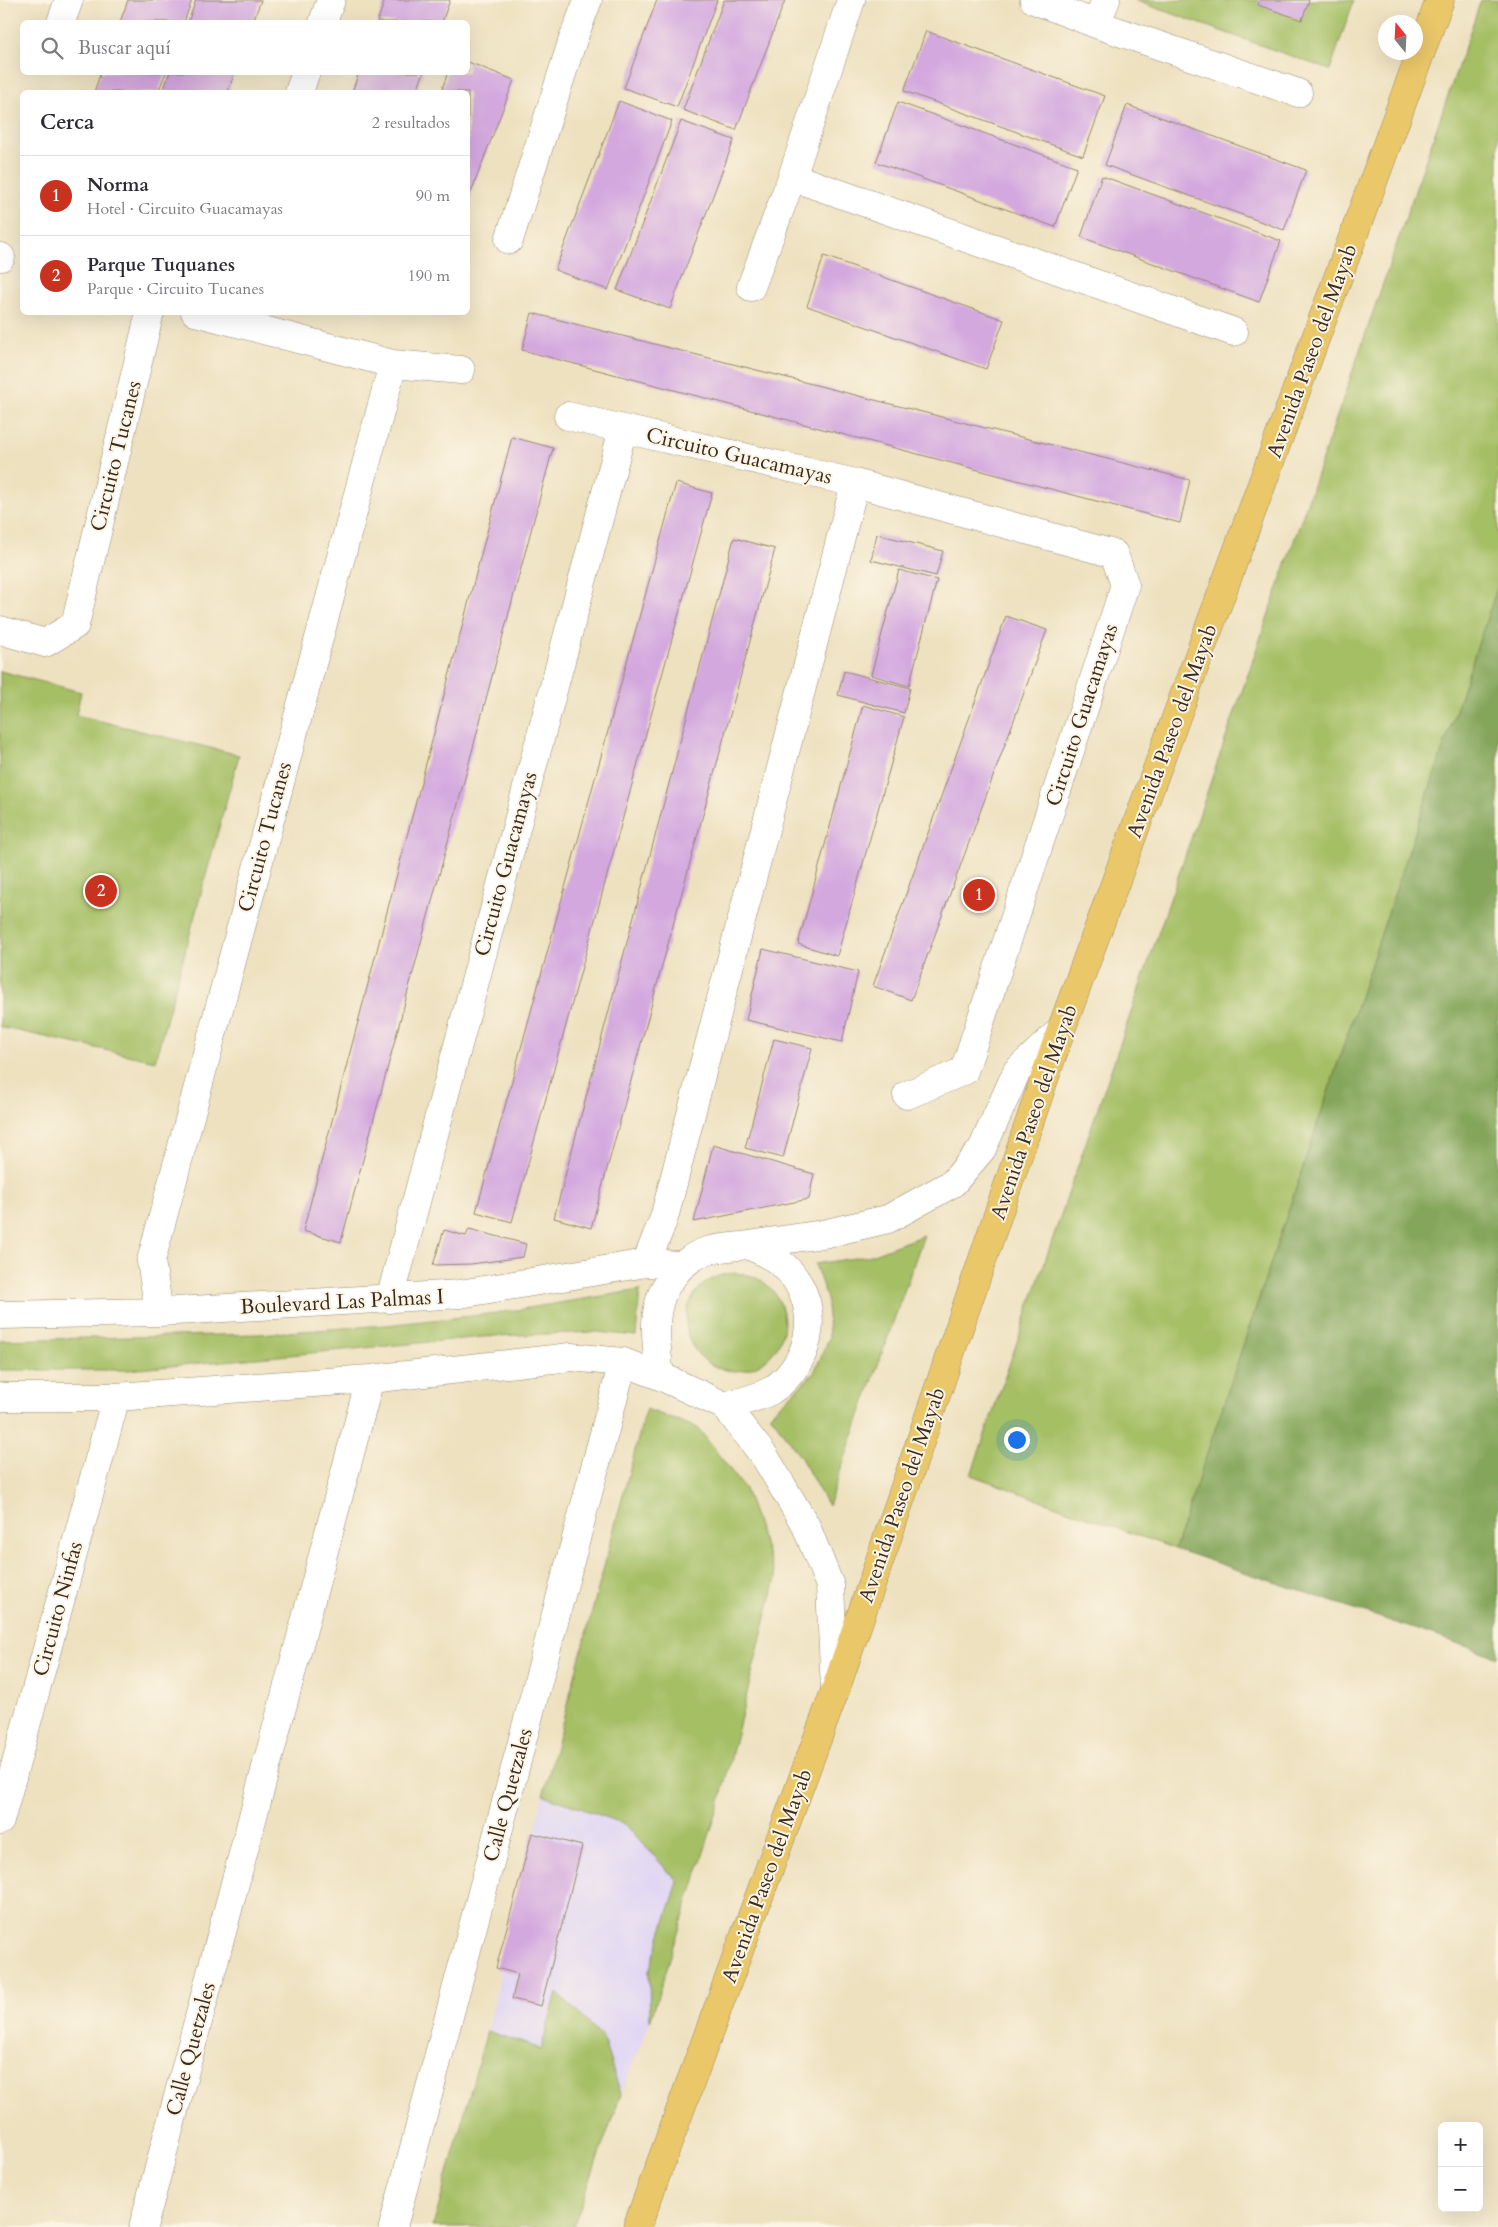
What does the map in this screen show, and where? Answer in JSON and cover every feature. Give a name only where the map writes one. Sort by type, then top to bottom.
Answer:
[{"type":"main road","name":"Avenida Paseo del Mayab","points":[[638,2227],[835,1691],[1061,1030],[1440,0]]},
{"type":"street","points":[[62,20],[69,0]]},
{"type":"street","points":[[324,20],[331,0]]},
{"type":"street","points":[[508,240],[573,39],[588,0]]},
{"type":"street","points":[[752,287],[792,177],[851,0]]},
{"type":"street","points":[[1034,0],[1101,12],[1298,93]]},
{"type":"street","points":[[300,90],[305,75]]},
{"type":"street","points":[[792,177],[1234,332]]},
{"type":"street","name":"Circuito Tucanes","points":[[0,630],[46,643],[75,625],[149,315]]},
{"type":"street","points":[[206,315],[393,364],[461,370]]},
{"type":"street","name":"Circuito Tucanes","points":[[159,1312],[151,1260],[393,364]]},
{"type":"street","name":"Circuito Guacamayas","points":[[568,416],[855,483],[1114,554],[1125,585],[964,1071],[907,1094]]},
{"type":"street","name":"Circuito Guacamayas","points":[[390,1299],[623,429]]},
{"type":"street","name":"Circuito Guacamayas","points":[[646,1263],[664,1218],[855,483]]},
{"type":"street","points":[[660,1376],[655,1328],[658,1302],[665,1286],[681,1265],[706,1251],[823,1234],[888,1219],[953,1183],[982,1149],[1017,1071],[1061,1030]]},
{"type":"street","points":[[724,1406],[770,1391],[786,1379],[802,1358],[808,1338],[809,1311],[799,1284],[782,1264],[749,1245]]},
{"type":"street","name":"Boulevard Las Palmas I","points":[[0,1315],[159,1312],[460,1294],[646,1263],[681,1265]]},
{"type":"street","points":[[0,1397],[116,1398],[370,1378],[571,1357],[623,1362],[660,1376],[724,1406],[765,1457],[806,1526],[830,1586],[835,1691]]},
{"type":"street","name":"Calle Quetzales","points":[[393,2227],[623,1362]]},
{"type":"street","name":"Calle Quetzales","points":[[143,2227],[370,1378]]},
{"type":"street","name":"Circuito Ninfas","points":[[0,1821],[116,1398]]},
{"type":"shaded area","points":[[543,1795],[625,1824],[678,1882],[649,1971],[650,2021],[621,2094],[602,2036],[558,1994],[541,2049],[487,2032]]},
{"type":"green space","points":[[1134,0],[1354,0],[1330,70]]},
{"type":"green space","points":[[1481,0],[1498,0],[1498,585],[1175,1549],[971,1475]]},
{"type":"green space","points":[[1498,585],[1498,1657],[1175,1549]]},
{"type":"green space","points":[[0,671],[81,692],[76,715],[239,755],[155,1061],[0,1027]]},
{"type":"green space","points":[[924,1235],[828,1506],[801,1458],[770,1414],[814,1373],[829,1338],[827,1299],[815,1264],[868,1256]]},
{"type":"green space","points":[[725,1273],[745,1273],[754,1276],[770,1287],[781,1303],[784,1312],[784,1332],[781,1341],[770,1357],[754,1368],[745,1371],[725,1371],[708,1363],[694,1349],[686,1332],[686,1312],[694,1295],[708,1281]]},
{"type":"green space","points":[[640,1290],[636,1336],[597,1332],[494,1336],[128,1370],[0,1370],[0,1340],[259,1334],[386,1325],[497,1313]]},
{"type":"green space","points":[[646,1409],[698,1428],[745,1489],[776,1578],[719,1805],[650,2021],[649,1971],[678,1882],[625,1824],[543,1795]]},
{"type":"green space","points":[[557,1993],[602,2036],[621,2094],[573,2227],[433,2227],[487,2031],[541,2049]]},
{"type":"building","points":[[128,0],[192,0],[185,20],[121,20]]},
{"type":"building","points":[[196,0],[261,0],[254,20],[189,20]]},
{"type":"building","points":[[385,0],[450,0],[443,20],[378,20]]},
{"type":"building","points":[[657,0],[717,0],[677,107],[624,88]]},
{"type":"building","points":[[724,0],[785,0],[736,130],[683,110]]},
{"type":"building","points":[[1260,0],[1309,0],[1302,20],[1258,5]]},
{"type":"building","points":[[926,31],[1105,96],[1083,156],[904,91]]},
{"type":"building","points":[[470,63],[514,80],[470,195],[470,90],[442,90],[447,75],[470,75]]},
{"type":"building","points":[[100,75],[165,75],[159,90],[95,90]]},
{"type":"building","points":[[169,75],[234,75],[229,90],[164,90]]},
{"type":"building","points":[[358,75],[423,75],[417,90],[353,90]]},
{"type":"building","points":[[619,101],[672,121],[608,290],[555,270]]},
{"type":"building","points":[[898,102],[1077,167],[1055,227],[876,162]]},
{"type":"building","points":[[1127,105],[1306,170],[1284,230],[1105,165]]},
{"type":"building","points":[[681,121],[734,140],[670,309],[617,290]]},
{"type":"building","points":[[1102,176],[1281,241],[1259,302],[1081,237]]},
{"type":"building","points":[[824,256],[1004,320],[986,369],[807,306]]},
{"type":"building","points":[[532,313],[1190,480],[1180,523],[522,350]]},
{"type":"building","points":[[512,437],[553,448],[341,1242],[303,1231]]},
{"type":"building","points":[[676,483],[712,493],[512,1222],[476,1212]]},
{"type":"building","points":[[877,534],[943,551],[936,576],[871,560]]},
{"type":"building","points":[[734,538],[775,549],[591,1228],[554,1218]]},
{"type":"building","points":[[899,570],[937,580],[909,686],[871,675]]},
{"type":"building","points":[[1006,616],[1047,630],[911,1000],[873,986]]},
{"type":"building","points":[[844,671],[910,688],[904,713],[838,695]]},
{"type":"building","points":[[863,705],[904,717],[837,956],[798,944]]},
{"type":"building","points":[[763,949],[858,972],[842,1042],[746,1020]]},
{"type":"building","points":[[774,1039],[812,1048],[783,1158],[745,1148]]},
{"type":"building","points":[[713,1145],[814,1174],[809,1199],[694,1222]]},
{"type":"building","points":[[469,1229],[526,1244],[523,1257],[471,1264],[433,1265],[444,1230],[466,1236]]},
{"type":"building","points":[[532,1833],[582,1846],[541,2006],[512,1999],[518,1974],[496,1968]]},
{"type":"place","name":"Parque Tuquanes","points":[[101,891]]},
{"type":"place","name":"Norma","points":[[979,895]]}]
